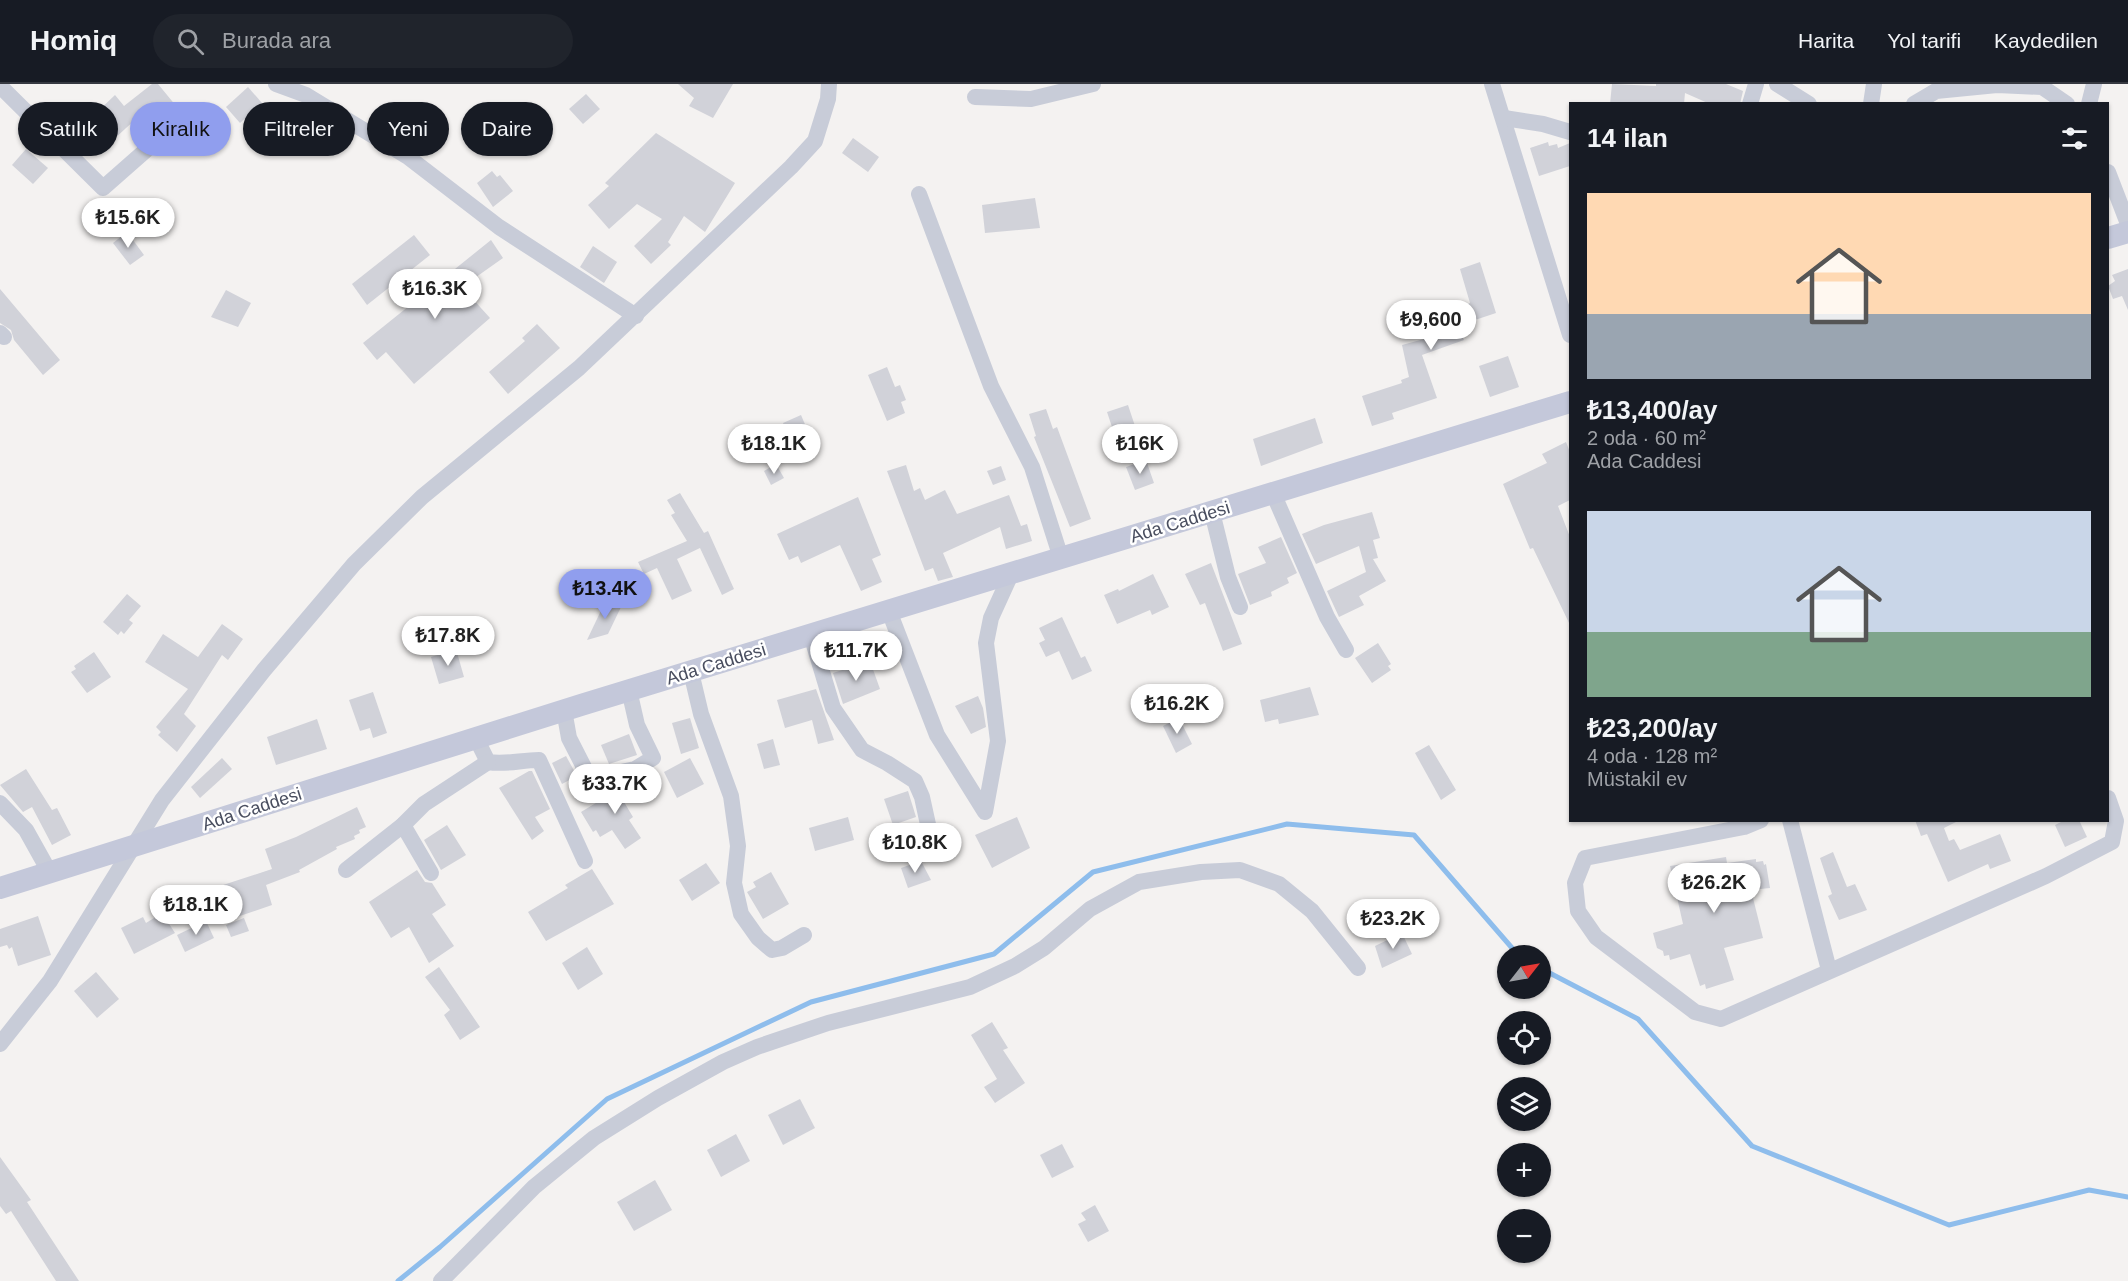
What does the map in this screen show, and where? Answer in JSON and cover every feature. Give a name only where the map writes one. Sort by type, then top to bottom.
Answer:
[{"type":"main road","points":[[2109,238],[2128,232]]},
{"type":"main road","name":"Ada Caddesi","points":[[0,888],[564,710],[1569,402]]},
{"type":"street","points":[[276,84],[306,95],[408,157],[498,227],[636,316]]},
{"type":"street","points":[[0,1044],[50,981],[162,800],[205,744],[354,564],[422,497],[579,368],[783,175],[815,141],[828,99],[829,84]]},
{"type":"street","points":[[975,97],[1031,99],[1093,84]]},
{"type":"street","points":[[1492,84],[1569,332]]},
{"type":"street","points":[[1751,102],[1756,84]]},
{"type":"street","points":[[1777,84],[1806,102]]},
{"type":"street","points":[[1870,102],[1874,84]]},
{"type":"street","points":[[2090,102],[2094,84]]},
{"type":"street","points":[[1917,102],[1936,91],[1997,85],[2042,85],[2064,102]]},
{"type":"street","points":[[0,86],[103,188],[139,156]]},
{"type":"street","points":[[1504,118],[1543,123],[1569,132]]},
{"type":"street","points":[[2109,175],[2128,224]]},
{"type":"street","points":[[919,194],[991,386],[1032,467],[1061,558]]},
{"type":"street","points":[[1274,493],[1327,617],[1346,650]]},
{"type":"street","points":[[1212,512],[1228,577],[1240,608]]},
{"type":"street","points":[[889,611],[937,735],[985,812],[998,741],[987,643],[991,618],[1011,574]]},
{"type":"street","points":[[811,635],[833,708],[862,750],[915,781],[922,797],[929,829],[929,854]]},
{"type":"street","points":[[691,672],[701,714],[731,796],[738,846],[734,883],[741,914],[758,938],[772,950],[782,948],[804,935]]},
{"type":"street","points":[[564,710],[569,738],[590,779],[635,769],[653,758],[637,725],[629,690]]},
{"type":"street","points":[[476,738],[488,762]]},
{"type":"street","points":[[346,870],[403,825],[424,804],[488,762],[508,765],[524,760],[539,760],[585,861]]},
{"type":"street","points":[[1756,822],[1744,827],[1586,858],[1575,883],[1578,911],[1596,938],[1695,1012],[1721,1019],[2046,876],[2112,842],[2116,821],[2109,801]]},
{"type":"street","points":[[0,803],[26,830],[50,873]]},
{"type":"street","points":[[1791,822],[1829,970]]},
{"type":"street","points":[[403,825],[431,873]]},
{"type":"street","points":[[441,1281],[534,1187],[594,1138],[658,1098],[723,1062],[757,1047],[870,1011],[970,987],[1015,966],[1044,948],[1090,909],[1139,882],[1201,872],[1239,870],[1279,884],[1312,911],[1358,968]]},
{"type":"building","points":[[152,84],[158,84],[173,102],[130,102],[130,124],[118,135],[118,102],[108,102],[115,95],[124,106]]},
{"type":"building","points":[[678,84],[733,84],[713,118],[689,106],[694,98]]},
{"type":"building","points":[[1612,84],[1656,86],[1656,84],[1726,84],[1743,91],[1740,102],[1705,102],[1685,93],[1684,102],[1610,102]]},
{"type":"building","points":[[248,87],[261,102],[243,102],[243,120],[240,123],[231,113],[231,102]]},
{"type":"building","points":[[586,94],[600,109],[583,124],[569,109]]},
{"type":"building","points":[[656,133],[735,183],[705,232],[684,216],[668,242],[671,245],[651,264],[634,246],[662,219],[637,204],[609,229],[588,205],[609,186],[605,183]]},
{"type":"building","points":[[853,138],[879,157],[868,172],[842,153]]},
{"type":"building","points":[[1548,142],[1549,146],[1557,144],[1558,148],[1569,143],[1569,166],[1539,176],[1530,148]]},
{"type":"building","points":[[20,156],[34,156],[48,168],[33,184],[12,165]]},
{"type":"building","points":[[492,171],[497,177],[500,175],[513,191],[493,207],[477,183]]},
{"type":"building","points":[[1035,198],[1040,228],[985,233],[982,205]]},
{"type":"building","points":[[127,232],[144,255],[130,265],[113,243]]},
{"type":"building","points":[[414,235],[430,255],[367,305],[352,284]]},
{"type":"building","points":[[491,240],[503,258],[462,287],[490,318],[414,384],[386,352],[377,360],[363,343]]},
{"type":"building","points":[[593,246],[617,262],[604,283],[580,267]]},
{"type":"building","points":[[1480,262],[1496,313],[1457,326],[1464,340],[1422,355],[1437,398],[1392,413],[1394,419],[1372,426],[1362,396],[1402,383],[1401,380],[1409,377],[1402,345],[1424,339],[1421,329],[1441,322],[1439,314],[1470,303],[1460,269]]},
{"type":"building","points":[[2128,269],[2128,310],[2122,296],[2113,299],[2109,289],[2109,285],[2115,281],[2112,275]]},
{"type":"building","points":[[0,289],[60,360],[43,375],[14,340],[11,330],[0,323]]},
{"type":"building","points":[[226,290],[251,303],[238,327],[211,317]]},
{"type":"building","points":[[537,324],[560,348],[508,394],[489,372],[525,341],[522,338]]},
{"type":"building","points":[[1508,356],[1519,387],[1490,397],[1479,366]]},
{"type":"building","points":[[887,367],[895,387],[900,385],[906,400],[901,402],[905,413],[887,421],[868,375]]},
{"type":"building","points":[[1128,405],[1137,432],[1116,439],[1107,412]]},
{"type":"building","points":[[1046,409],[1053,429],[1057,427],[1091,519],[1070,527],[1034,437],[1036,436],[1029,414]]},
{"type":"building","points":[[801,415],[813,443],[795,451],[783,423]]},
{"type":"building","points":[[1315,418],[1323,443],[1261,466],[1253,439]]},
{"type":"building","points":[[1566,442],[1569,450],[1569,500],[1558,506],[1569,534],[1569,623],[1533,548],[1530,549],[1503,484],[1547,463],[1542,454]]},
{"type":"building","points":[[1146,460],[1154,483],[1135,490],[1126,467]]},
{"type":"building","points":[[776,464],[784,478],[771,485],[764,471]]},
{"type":"building","points":[[906,465],[914,491],[920,488],[925,500],[945,490],[957,514],[1009,495],[1021,526],[1027,524],[1032,541],[1006,549],[1000,527],[943,553],[953,577],[938,581],[933,568],[925,571],[887,471]]},
{"type":"building","points":[[1001,466],[1006,480],[993,485],[987,471]]},
{"type":"building","points":[[680,493],[704,533],[708,531],[734,589],[722,595],[700,548],[677,559],[692,591],[672,600],[657,568],[644,574],[638,562],[687,541],[671,515],[675,513],[667,500]]},
{"type":"building","points":[[858,497],[881,555],[872,559],[882,582],[861,591],[840,545],[801,563],[798,556],[789,560],[777,534]]},
{"type":"building","points":[[1372,512],[1380,538],[1373,540],[1378,558],[1373,559],[1386,581],[1359,596],[1364,605],[1339,617],[1327,591],[1366,572],[1359,546],[1316,564],[1302,534],[1324,525]]},
{"type":"building","points":[[1281,537],[1297,573],[1287,578],[1289,583],[1271,592],[1272,596],[1250,605],[1238,574],[1266,563],[1258,547]]},
{"type":"building","points":[[1211,563],[1242,644],[1223,651],[1205,603],[1200,605],[1185,574]]},
{"type":"building","points":[[1153,574],[1169,607],[1152,615],[1150,610],[1117,624],[1104,595],[1118,589],[1119,591]]},
{"type":"building","points":[[127,594],[141,606],[129,620],[133,623],[124,634],[121,631],[118,635],[103,622]]},
{"type":"building","points":[[606,600],[621,607],[608,634],[587,640]]},
{"type":"building","points":[[1062,617],[1081,658],[1085,656],[1092,671],[1072,680],[1059,651],[1046,657],[1039,643],[1045,640],[1039,628]]},
{"type":"building","points":[[222,624],[243,639],[228,660],[222,655],[184,714],[196,726],[177,752],[158,735],[161,732],[156,727],[188,689],[145,662],[163,634],[198,657]]},
{"type":"building","points":[[1378,643],[1391,664],[1388,666],[1391,670],[1372,683],[1355,658]]},
{"type":"building","points":[[456,649],[464,677],[439,684],[431,657]]},
{"type":"building","points":[[94,652],[111,677],[87,693],[71,672],[76,669],[74,666]]},
{"type":"building","points":[[870,661],[880,689],[843,704],[833,673]]},
{"type":"building","points":[[1310,687],[1319,715],[1279,724],[1278,719],[1265,722],[1260,700]]},
{"type":"building","points":[[816,689],[834,740],[818,744],[812,720],[785,728],[777,700]]},
{"type":"building","points":[[373,692],[387,733],[373,738],[370,728],[360,731],[349,700]]},
{"type":"building","points":[[978,696],[983,708],[986,727],[971,734],[955,706]]},
{"type":"building","points":[[690,718],[699,748],[681,754],[672,723]]},
{"type":"building","points":[[1179,718],[1192,744],[1176,753],[1163,726]]},
{"type":"building","points":[[317,719],[327,749],[276,765],[267,737]]},
{"type":"building","points":[[629,734],[637,755],[609,764],[601,745]]},
{"type":"building","points":[[773,739],[780,765],[764,769],[757,744]]},
{"type":"building","points":[[1429,745],[1456,790],[1441,800],[1415,753]]},
{"type":"building","points":[[566,756],[577,776],[562,784],[552,763]]},
{"type":"building","points":[[222,758],[232,769],[200,798],[191,787]]},
{"type":"building","points":[[690,758],[704,784],[677,798],[664,772]]},
{"type":"building","points":[[26,769],[52,810],[57,808],[71,835],[52,845],[32,807],[23,812],[0,785]]},
{"type":"building","points":[[532,771],[550,809],[535,817],[544,831],[532,840],[499,788]]},
{"type":"building","points":[[635,780],[642,790],[624,802],[633,817],[629,820],[641,838],[625,849],[612,830],[600,837],[596,830],[593,832],[581,812],[619,789],[617,784]]},
{"type":"building","points":[[908,791],[916,817],[893,825],[884,799]]},
{"type":"building","points":[[357,807],[366,827],[359,830],[360,833],[354,836],[355,839],[336,847],[337,849],[299,870],[300,872],[266,885],[272,905],[234,918],[223,885],[272,869],[265,849],[296,837]]},
{"type":"building","points":[[848,817],[854,840],[815,851],[809,828]]},
{"type":"building","points":[[1017,817],[1030,848],[992,868],[975,835]]},
{"type":"building","points":[[1916,822],[1956,822],[1944,828],[1949,841],[1954,839],[1960,850],[2000,834],[2011,861],[1990,869],[1988,864],[1948,882],[1927,834],[1921,836]]},
{"type":"building","points":[[2061,822],[2080,822],[2087,837],[2065,847],[2055,825]]},
{"type":"building","points":[[447,825],[466,855],[441,870],[424,840]]},
{"type":"building","points":[[1833,852],[1847,887],[1855,884],[1867,910],[1839,920],[1828,896],[1832,894],[1820,858]]},
{"type":"building","points":[[1726,857],[1727,863],[1756,859],[1756,862],[1763,861],[1764,865],[1766,864],[1770,888],[1751,890],[1763,938],[1724,948],[1734,980],[1706,989],[1705,984],[1700,986],[1690,954],[1670,960],[1669,955],[1664,956],[1663,951],[1657,948],[1653,933],[1683,924],[1670,866]]},
{"type":"building","points":[[921,861],[931,880],[908,888],[901,868]]},
{"type":"building","points":[[706,863],[720,883],[692,901],[679,880]]},
{"type":"building","points":[[592,869],[614,904],[546,941],[528,912],[568,888],[565,885]]},
{"type":"building","points":[[417,870],[425,882],[432,883],[446,905],[432,914],[454,946],[429,963],[409,927],[391,938],[369,902]]},
{"type":"building","points":[[771,872],[789,904],[763,919],[747,892],[756,887],[753,882]]},
{"type":"building","points":[[162,913],[175,933],[134,954],[121,928],[143,917],[146,923]]},
{"type":"building","points":[[38,916],[51,955],[18,966],[12,947],[9,949],[7,945],[0,947],[0,929]]},
{"type":"building","points":[[244,918],[249,931],[231,937],[226,925]]},
{"type":"building","points":[[206,921],[214,938],[185,952],[177,935]]},
{"type":"building","points":[[1402,933],[1412,954],[1382,968],[1375,946]]},
{"type":"building","points":[[587,947],[603,974],[578,990],[562,963]]},
{"type":"building","points":[[439,967],[480,1027],[460,1040],[444,1015],[450,1010],[425,977]]},
{"type":"building","points":[[96,972],[119,999],[97,1018],[74,991]]},
{"type":"building","points":[[992,1022],[1008,1048],[1003,1050],[1025,1083],[995,1103],[984,1087],[997,1079],[971,1035]]},
{"type":"building","points":[[800,1099],[815,1128],[783,1145],[768,1115]]},
{"type":"building","points":[[736,1134],[750,1161],[721,1177],[707,1150]]},
{"type":"building","points":[[1062,1144],[1074,1167],[1052,1178],[1040,1155]]},
{"type":"building","points":[[0,1157],[31,1200],[27,1202],[79,1281],[56,1281],[11,1211],[6,1214],[0,1206]]},
{"type":"building","points":[[655,1180],[672,1210],[634,1231],[617,1202]]},
{"type":"building","points":[[1095,1205],[1109,1231],[1088,1242],[1078,1224],[1086,1220],[1081,1213]]},
{"type":"waterway","points":[[398,1281],[440,1247],[607,1099],[811,1002],[994,954],[1093,872],[1287,824],[1414,835],[1509,945]]},
{"type":"waterway","points":[[1551,974],[1638,1019],[1752,1146],[1949,1225],[2089,1190],[2128,1197]]}]
